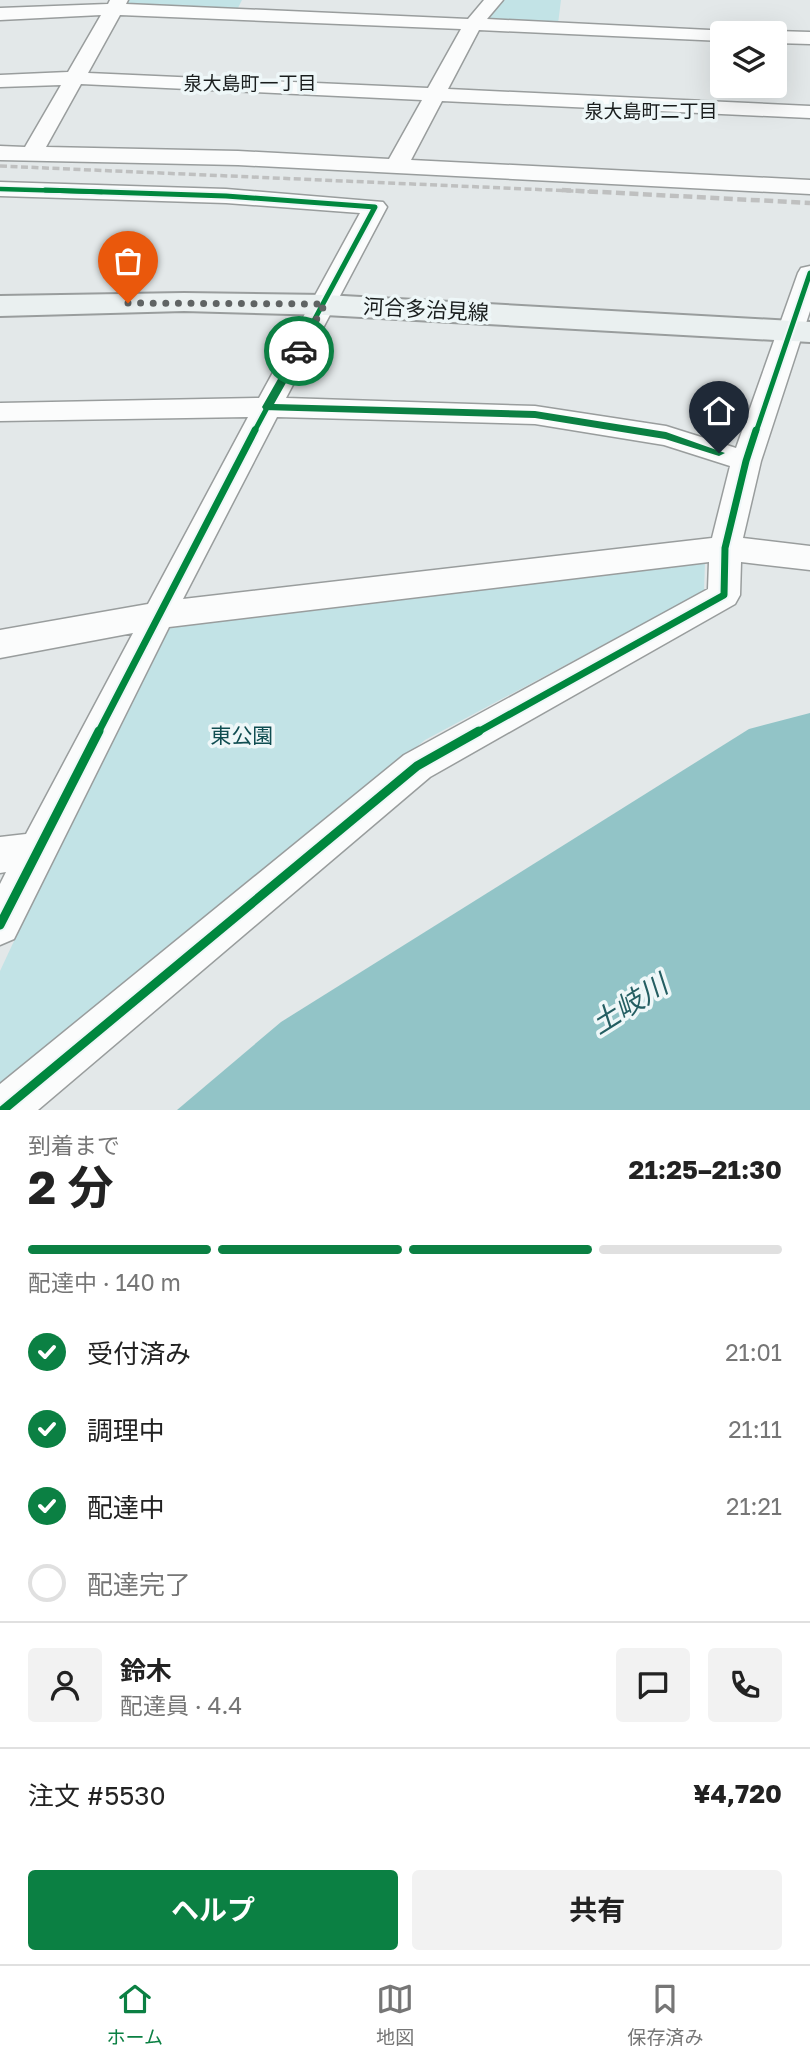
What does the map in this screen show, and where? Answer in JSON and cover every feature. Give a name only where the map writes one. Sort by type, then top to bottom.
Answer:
[{"type":"main road","name":"河合多治見線","points":[[0,306],[184,302],[325,304],[800,332]]},
{"type":"street","points":[[396,167],[473,24],[494,0]]},
{"type":"street","points":[[0,14],[116,4],[245,7],[473,24],[710,34]]},
{"type":"street","points":[[33,152],[116,4]]},
{"type":"street","points":[[787,37],[810,38]]},
{"type":"street","points":[[0,82],[75,78],[810,112]]},
{"type":"street","points":[[0,153],[237,158],[810,187]]},
{"type":"street","points":[[0,189],[226,196],[375,207],[158,615],[19,853],[0,925]]},
{"type":"street","points":[[3,1110],[417,766],[724,595],[725,548],[746,461],[800,332],[810,273]]},
{"type":"street","points":[[0,412],[267,407],[535,415],[666,436],[746,461]]},
{"type":"street","points":[[0,644],[158,615],[725,548],[810,558]]},
{"type":"green space","points":[[128,0],[242,0],[238,8],[232,11],[126,4]]},
{"type":"green space","points":[[504,0],[561,0],[558,24],[493,21],[489,18]]},
{"type":"green space","name":"東公園","points":[[705,562],[704,591],[425,740],[0,1088],[0,971],[157,635],[176,625]]},
{"type":"water","name":"土岐川","points":[[810,713],[810,1110],[177,1110],[281,1022],[749,729]]},
{"type":"railway","points":[[0,166],[596,192]]},
{"type":"railway","points":[[562,190],[810,203]]},
{"type":"cycle path","points":[[0,189],[226,196],[375,207],[187,561],[0,925]]},
{"type":"cycle path","points":[[3,1110],[417,766],[724,595],[725,548],[746,461],[810,273]]},
{"type":"way so far","points":[[128,303],[325,304],[299,351]]},
{"type":"district","name":"泉大島町一丁目","points":[[250,83]]},
{"type":"district","name":"泉大島町二丁目","points":[[651,111]]},
{"type":"route","points":[[299,351],[267,407],[535,415],[666,436],[719,453]]}]
